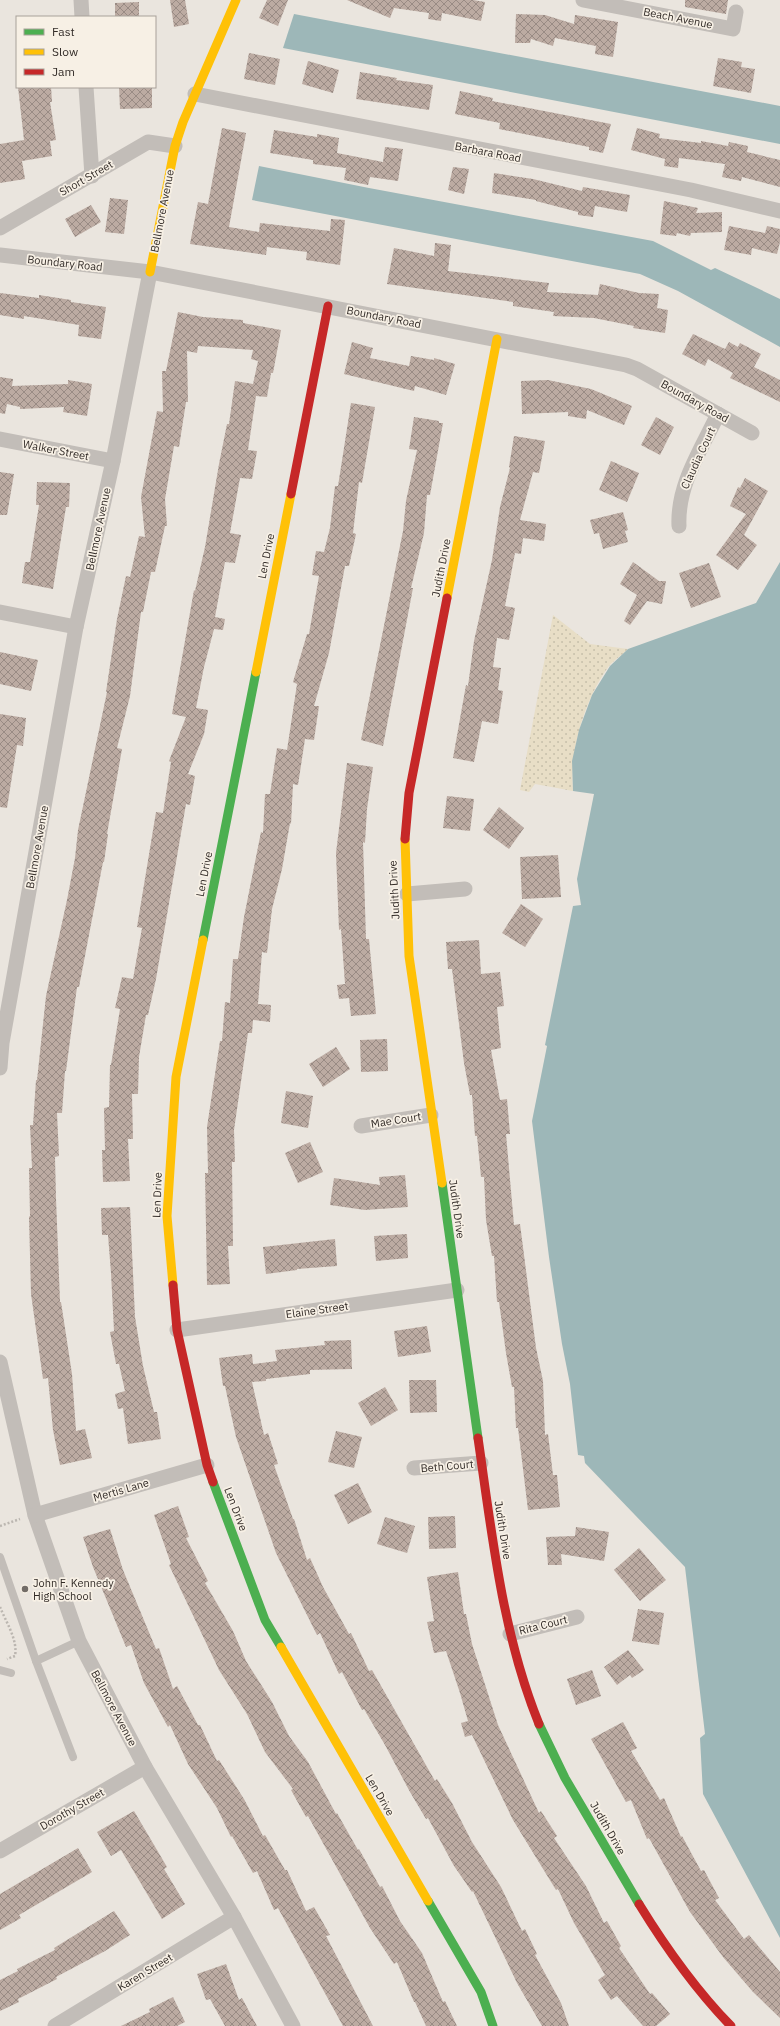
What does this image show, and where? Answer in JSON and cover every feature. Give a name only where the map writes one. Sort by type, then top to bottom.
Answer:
[{"type":"street","points":[[81,0],[82,16]]},
{"type":"street","name":"Bellmore Avenue","points":[[0,1068],[2,1043],[76,627],[113,461],[175,146],[195,94],[236,0]]},
{"type":"street","name":"Beach Avenue","points":[[582,0],[733,29],[736,12]]},
{"type":"street","points":[[86,88],[92,176]]},
{"type":"street","name":"Barbara Road","points":[[195,94],[691,190],[780,211]]},
{"type":"street","name":"Short Street","points":[[0,228],[92,176],[148,142],[175,146]]},
{"type":"street","name":"Boundary Road","points":[[0,255],[150,272],[626,365],[637,369],[752,433]]},
{"type":"street","name":"Len Drive","points":[[328,306],[176,1077],[167,1216],[177,1330],[206,1465],[265,1620],[481,1992],[493,2026]]},
{"type":"street","name":"Judith Drive","points":[[497,339],[409,794],[404,847],[409,956],[431,1115],[457,1290],[480,1463],[499,1583],[510,1634],[523,1681],[534,1711],[565,1779],[634,1897],[682,1971],[709,2005],[731,2026]]},
{"type":"street","name":"Claudia Court","points":[[679,526],[679,507],[683,487],[718,414]]},
{"type":"street","name":"Walker Street","points":[[0,439],[113,461]]},
{"type":"street","points":[[0,612],[76,627]]},
{"type":"street","points":[[407,894],[465,889]]},
{"type":"street","name":"Mae Court","points":[[361,1126],[431,1115]]},
{"type":"street","name":"Elaine Street","points":[[177,1330],[457,1290]]},
{"type":"street","name":"Bellmore Avenue","points":[[0,1362],[29,1517],[79,1642],[145,1767],[234,1917],[293,2026]]},
{"type":"street","name":"Beth Court","points":[[414,1468],[480,1463]]},
{"type":"street","name":"Mertis Lane","points":[[29,1517],[206,1465]]},
{"type":"street","name":"Rita Court","points":[[510,1634],[576,1617]]},
{"type":"street","name":"Dorothy Street","points":[[0,1851],[145,1767]]},
{"type":"street","name":"Karen Street","points":[[55,2026],[234,1917]]},
{"type":"lane","points":[[0,1557],[36,1661],[73,1757]]},
{"type":"lane","points":[[36,1661],[79,1642]]},
{"type":"lane","points":[[0,1670],[11,1673]]},
{"type":"path","points":[[0,1526],[29,1517]]},
{"type":"path","points":[[0,1607],[15,1643],[16,1651],[15,1656],[12,1658],[0,1657]]},
{"type":"sand","points":[[553,615],[590,644],[628,649],[609,666],[600,679],[586,709],[576,742],[572,775],[573,791],[535,784],[529,792],[520,790]]},
{"type":"water","points":[[294,14],[780,106],[780,144],[283,48]]},
{"type":"water","points":[[259,166],[653,241],[711,270],[715,268],[780,299],[780,347],[678,291],[640,274],[252,200]]},
{"type":"water","points":[[780,562],[780,1938],[703,1794],[700,1738],[705,1734],[685,1567],[585,1463],[584,1456],[578,1455],[570,1384],[562,1344],[549,1257],[532,1121],[547,1046],[545,1045],[573,906],[581,905],[577,879],[594,794],[573,791],[572,761],[579,730],[592,695],[610,666],[628,649],[756,603]]},
{"type":"building","points":[[170,0],[185,0],[189,24],[174,27]]},
{"type":"building","points":[[267,0],[288,0],[278,26],[259,18]]},
{"type":"building","points":[[347,0],[473,0],[485,2],[481,21],[442,13],[441,21],[428,19],[429,13],[394,8],[390,18]]},
{"type":"building","points":[[685,0],[728,0],[726,14],[685,7]]},
{"type":"building","points":[[139,2],[139,16],[115,16],[115,3]]},
{"type":"building","points":[[516,14],[545,15],[574,24],[575,15],[618,22],[613,57],[595,54],[596,46],[555,38],[553,46],[531,39],[530,43],[515,43]]},
{"type":"building","points":[[249,53],[280,59],[275,85],[244,79]]},
{"type":"building","points":[[718,58],[742,62],[741,67],[755,69],[751,93],[713,86]]},
{"type":"building","points":[[308,61],[339,70],[333,93],[302,84]]},
{"type":"building","points":[[360,72],[397,78],[396,80],[433,85],[429,110],[356,99]]},
{"type":"building","points":[[18,88],[51,88],[52,102],[50,102],[56,140],[50,141],[52,156],[22,161],[25,179],[0,183],[0,144],[24,140]]},
{"type":"building","points":[[119,88],[152,88],[152,108],[120,109]]},
{"type":"building","points":[[460,91],[493,98],[492,101],[611,124],[603,153],[589,150],[589,147],[499,129],[500,123],[455,114]]},
{"type":"building","points":[[222,128],[246,133],[229,227],[259,232],[260,223],[330,231],[331,219],[345,220],[340,265],[306,260],[307,252],[267,247],[266,255],[190,244],[198,202],[208,204]]},
{"type":"building","points":[[637,128],[660,134],[659,138],[701,143],[701,141],[728,146],[729,142],[748,146],[747,152],[780,160],[780,187],[742,177],[741,181],[722,177],[725,164],[679,158],[678,168],[664,166],[665,159],[631,150]]},
{"type":"building","points":[[274,130],[317,137],[317,134],[339,138],[337,153],[383,162],[385,147],[403,149],[398,181],[370,177],[368,185],[344,180],[346,168],[313,164],[313,160],[270,153]]},
{"type":"building","points":[[453,167],[469,169],[464,194],[448,190]]},
{"type":"building","points":[[494,173],[533,179],[582,191],[583,187],[630,195],[627,212],[595,206],[593,217],[578,215],[578,212],[536,200],[492,193]]},
{"type":"building","points":[[110,198],[128,200],[124,234],[105,232]]},
{"type":"building","points":[[664,201],[698,208],[696,213],[722,212],[722,232],[691,233],[690,236],[677,233],[676,236],[660,234]]},
{"type":"building","points":[[91,205],[101,222],[75,237],[65,219]]},
{"type":"building","points":[[729,226],[765,233],[767,226],[780,229],[780,242],[777,254],[752,248],[751,255],[724,250]]},
{"type":"building","points":[[435,243],[451,245],[448,271],[549,283],[547,292],[598,295],[600,284],[639,293],[659,294],[657,308],[668,310],[665,333],[633,328],[634,326],[594,318],[553,316],[554,312],[513,306],[513,302],[387,284],[394,248],[434,256]]},
{"type":"building","points":[[0,293],[39,298],[39,295],[71,300],[71,302],[106,307],[101,339],[78,336],[79,325],[24,316],[24,319],[0,315]]},
{"type":"building","points":[[178,312],[203,317],[243,320],[243,323],[281,330],[267,397],[256,396],[248,450],[257,451],[252,479],[240,478],[230,533],[241,535],[235,563],[225,562],[215,617],[225,619],[223,630],[214,629],[204,667],[196,708],[208,710],[204,734],[188,774],[195,776],[190,805],[186,804],[156,979],[148,1015],[146,1015],[139,1057],[138,1094],[132,1094],[133,1139],[128,1139],[130,1181],[103,1182],[102,1150],[105,1150],[104,1108],[109,1107],[110,1065],[120,1009],[115,1008],[122,977],[133,979],[142,928],[137,927],[156,812],[163,813],[171,762],[169,761],[186,717],[172,714],[194,590],[195,591],[205,547],[227,424],[229,424],[235,381],[253,384],[258,361],[251,359],[253,350],[198,346],[197,353],[187,351],[188,402],[186,402],[179,447],[174,446],[165,499],[167,526],[165,526],[155,572],[151,572],[143,612],[141,612],[130,696],[117,748],[122,749],[107,834],[104,862],[79,987],[77,987],[65,1071],[62,1113],[57,1113],[59,1156],[55,1157],[60,1302],[72,1374],[76,1431],[85,1429],[92,1458],[60,1465],[53,1430],[48,1378],[43,1379],[31,1294],[29,1168],[32,1168],[30,1125],[33,1125],[36,1080],[46,996],[67,900],[75,858],[78,830],[107,692],[117,619],[126,576],[130,577],[139,536],[145,537],[141,497],[157,411],[163,412],[162,371],[166,371]]},
{"type":"building","points":[[693,334],[725,349],[729,342],[738,347],[740,343],[761,354],[754,367],[780,380],[780,402],[730,378],[733,373],[708,359],[705,366],[682,354]]},
{"type":"building","points":[[352,342],[373,348],[370,358],[409,366],[411,356],[434,360],[434,358],[455,364],[446,395],[415,386],[414,391],[344,374]]},
{"type":"building","points":[[0,377],[13,379],[12,386],[68,384],[68,380],[92,384],[87,416],[63,412],[64,407],[20,409],[20,407],[7,404],[5,414],[0,413]]},
{"type":"building","points":[[548,380],[591,389],[632,406],[624,425],[587,410],[586,419],[568,416],[568,412],[522,414],[521,381]]},
{"type":"building","points":[[351,403],[375,407],[362,483],[359,482],[353,533],[356,534],[349,566],[345,566],[329,653],[314,706],[319,706],[314,740],[305,739],[298,785],[293,784],[291,824],[290,823],[282,869],[272,909],[267,953],[262,952],[258,1004],[271,1005],[270,1022],[253,1020],[252,1033],[248,1033],[234,1130],[235,1162],[232,1162],[233,1246],[228,1246],[230,1284],[207,1285],[205,1173],[208,1173],[207,1127],[220,1041],[222,1041],[225,1002],[230,1003],[233,959],[238,959],[244,917],[261,832],[263,833],[265,794],[270,794],[277,748],[287,750],[297,684],[293,682],[307,634],[309,634],[319,576],[312,575],[316,551],[324,552],[330,528],[335,486],[338,486]]},
{"type":"building","points":[[414,417],[443,423],[430,495],[427,495],[424,533],[411,588],[413,588],[383,746],[361,740],[403,531],[406,501],[417,450],[409,449]]},
{"type":"building","points":[[656,417],[674,427],[660,455],[641,445]]},
{"type":"building","points":[[514,436],[545,441],[539,473],[533,472],[520,520],[546,524],[544,541],[523,538],[521,554],[515,553],[505,606],[515,608],[509,640],[497,638],[493,667],[501,668],[498,690],[503,691],[498,724],[482,721],[474,762],[453,758],[466,685],[468,686],[474,641],[492,560],[500,507],[510,468]]},
{"type":"building","points":[[611,461],[639,473],[627,502],[599,490]]},
{"type":"building","points":[[0,472],[14,474],[7,515],[0,515]]},
{"type":"building","points":[[745,478],[768,491],[744,535],[757,545],[738,570],[716,555],[746,514],[730,506],[738,487],[740,488]]},
{"type":"building","points":[[37,482],[70,483],[69,507],[66,507],[53,589],[22,583],[25,562],[30,562],[39,505],[36,505]]},
{"type":"building","points":[[623,512],[628,530],[625,531],[628,542],[603,549],[599,533],[594,534],[590,520]]},
{"type":"building","points":[[633,562],[659,581],[666,581],[662,604],[647,601],[630,625],[624,621],[637,595],[620,584]]},
{"type":"building","points":[[709,563],[721,597],[691,608],[679,573]]},
{"type":"building","points":[[0,652],[38,660],[31,691],[0,684]]},
{"type":"building","points":[[0,714],[26,718],[23,746],[17,745],[7,808],[0,807]]},
{"type":"building","points":[[347,763],[373,767],[367,809],[365,843],[363,842],[366,939],[369,939],[376,1014],[351,1016],[349,998],[339,999],[337,985],[345,984],[341,929],[339,930],[336,853]]},
{"type":"building","points":[[447,796],[474,799],[470,831],[443,828]]},
{"type":"building","points":[[499,807],[524,828],[509,849],[483,830]]},
{"type":"building","points":[[558,855],[561,897],[522,899],[520,857]]},
{"type":"building","points":[[521,904],[543,919],[525,947],[502,933]]},
{"type":"building","points":[[479,940],[481,974],[500,972],[504,1006],[497,1007],[501,1048],[491,1050],[500,1100],[507,1099],[510,1134],[506,1134],[514,1225],[520,1224],[536,1348],[543,1381],[545,1435],[548,1434],[553,1475],[557,1475],[560,1507],[528,1510],[518,1428],[516,1428],[514,1387],[512,1387],[506,1353],[499,1302],[497,1302],[494,1256],[492,1256],[486,1220],[484,1177],[481,1177],[477,1136],[475,1136],[472,1095],[470,1095],[464,1063],[452,969],[448,969],[446,942]]},
{"type":"building","points":[[387,1039],[388,1071],[361,1072],[360,1040]]},
{"type":"building","points":[[336,1047],[350,1069],[323,1087],[309,1064]]},
{"type":"building","points":[[286,1091],[313,1096],[308,1128],[281,1123]]},
{"type":"building","points":[[310,1142],[323,1172],[298,1183],[285,1153]]},
{"type":"building","points":[[405,1175],[408,1207],[365,1210],[330,1205],[334,1178],[380,1185],[379,1177]]},
{"type":"building","points":[[130,1207],[135,1317],[143,1366],[154,1412],[157,1412],[161,1439],[128,1444],[123,1408],[118,1409],[115,1394],[125,1391],[119,1364],[116,1364],[110,1332],[114,1331],[111,1273],[108,1235],[102,1235],[101,1208]]},
{"type":"building","points":[[407,1234],[408,1258],[376,1261],[374,1236]]},
{"type":"building","points":[[335,1239],[337,1266],[297,1269],[266,1274],[263,1247]]},
{"type":"building","points":[[427,1326],[431,1352],[398,1357],[394,1331]]},
{"type":"building","points":[[351,1340],[352,1369],[310,1370],[310,1374],[252,1382],[264,1435],[268,1433],[278,1464],[274,1465],[307,1560],[310,1558],[323,1587],[349,1634],[351,1633],[369,1671],[372,1670],[435,1781],[437,1779],[452,1803],[472,1842],[501,1887],[522,1931],[525,1929],[537,1954],[535,1955],[561,2003],[569,2026],[542,2026],[517,1983],[473,1891],[472,1892],[454,1866],[428,1818],[426,1819],[410,1792],[364,1709],[362,1710],[342,1672],[339,1674],[320,1633],[317,1635],[276,1553],[236,1437],[225,1386],[223,1386],[219,1358],[252,1354],[253,1364],[277,1361],[275,1350],[325,1345],[324,1341]]},
{"type":"building","points":[[409,1380],[436,1380],[437,1412],[410,1413]]},
{"type":"building","points":[[385,1387],[398,1410],[371,1426],[358,1403]]},
{"type":"building","points":[[336,1431],[362,1437],[354,1468],[328,1462]]},
{"type":"building","points":[[358,1483],[372,1512],[348,1524],[334,1495]]},
{"type":"building","points":[[178,1506],[189,1537],[186,1538],[208,1581],[205,1583],[233,1631],[246,1661],[272,1702],[289,1736],[308,1762],[336,1814],[337,1813],[358,1850],[359,1849],[380,1887],[382,1886],[400,1921],[422,1953],[443,2002],[445,2001],[457,2026],[426,2026],[397,1962],[394,1964],[370,1928],[308,1816],[306,1817],[291,1790],[293,1789],[265,1752],[247,1714],[219,1670],[169,1565],[171,1564],[154,1515]]},
{"type":"building","points":[[455,1516],[456,1548],[429,1549],[428,1517]]},
{"type":"building","points":[[385,1517],[415,1526],[407,1553],[377,1544]]},
{"type":"building","points":[[576,1527],[609,1532],[604,1561],[561,1554],[562,1565],[548,1565],[546,1537],[575,1536]]},
{"type":"building","points":[[110,1529],[123,1570],[156,1649],[159,1648],[173,1689],[177,1686],[198,1725],[200,1725],[217,1761],[219,1760],[244,1799],[263,1836],[265,1835],[285,1870],[287,1870],[306,1911],[314,1907],[330,1935],[326,1936],[373,2026],[343,2026],[278,1908],[274,1910],[257,1871],[253,1873],[232,1836],[231,1837],[217,1808],[188,1764],[170,1725],[168,1727],[144,1683],[131,1645],[126,1647],[93,1567],[83,1537]]},
{"type":"building","points":[[639,1548],[666,1580],[640,1601],[614,1570]]},
{"type":"building","points":[[458,1572],[464,1614],[466,1614],[472,1644],[498,1725],[539,1813],[541,1811],[557,1836],[554,1838],[586,1886],[604,1923],[607,1921],[621,1946],[619,1948],[650,1994],[652,1993],[670,2014],[656,2026],[643,2026],[617,1996],[611,2000],[598,1980],[605,1975],[574,1923],[558,1889],[556,1890],[513,1820],[472,1735],[465,1737],[461,1723],[468,1721],[460,1693],[446,1651],[434,1653],[427,1622],[434,1621],[427,1577]]},
{"type":"building","points":[[638,1609],[664,1613],[659,1645],[632,1641]]},
{"type":"building","points":[[628,1650],[644,1670],[632,1678],[630,1675],[617,1685],[604,1667]]},
{"type":"building","points":[[592,1670],[601,1696],[576,1705],[567,1679]]},
{"type":"building","points":[[623,1722],[637,1748],[631,1751],[660,1800],[664,1798],[681,1837],[682,1836],[701,1871],[704,1870],[719,1898],[715,1900],[744,1939],[749,1935],[780,1972],[780,2018],[753,1992],[723,1957],[690,1912],[649,1838],[647,1839],[631,1800],[626,1802],[591,1739]]},
{"type":"building","points":[[134,1811],[167,1867],[164,1869],[185,1904],[162,1919],[121,1850],[111,1856],[97,1832]]},
{"type":"building","points":[[78,1848],[92,1872],[19,1915],[21,1918],[0,1930],[0,1894]]},
{"type":"building","points":[[114,1911],[130,1935],[105,1951],[56,1977],[57,1979],[18,1999],[19,2002],[0,2011],[0,1980],[18,1971],[17,1969],[55,1950],[54,1948]]},
{"type":"building","points":[[226,1964],[239,2000],[242,1998],[257,2026],[225,2026],[210,1999],[206,2000],[197,1974]]},
{"type":"building","points":[[173,1997],[185,2022],[177,2026],[121,2026],[150,2012],[149,2009]]},
{"type":"traffic: fast","points":[[203,940],[256,672]]},
{"type":"traffic: fast","points":[[442,1183],[478,1438]]},
{"type":"traffic: fast","points":[[213,1482],[265,1620],[281,1647]]},
{"type":"traffic: fast","points":[[539,1724],[565,1778],[639,1904]]},
{"type":"traffic: fast","points":[[428,1901],[481,1992],[493,2026]]},
{"type":"traffic: slow","points":[[150,272],[175,146],[183,122],[236,0]]},
{"type":"traffic: slow","points":[[447,598],[497,339]]},
{"type":"traffic: slow","points":[[256,672],[291,494]]},
{"type":"traffic: slow","points":[[405,839],[409,956],[442,1183]]},
{"type":"traffic: slow","points":[[173,1285],[167,1216],[176,1077],[203,940]]},
{"type":"traffic: slow","points":[[281,1647],[428,1901]]},
{"type":"traffic: jam","points":[[291,494],[328,306]]},
{"type":"traffic: jam","points":[[405,839],[409,793],[447,598]]},
{"type":"traffic: jam","points":[[173,1285],[177,1330],[207,1465],[213,1482]]},
{"type":"traffic: jam","points":[[478,1438],[494,1547],[507,1619],[526,1690],[539,1724]]},
{"type":"traffic: jam","points":[[639,1904],[682,1968],[705,1998],[731,2026]]},
{"type":"place","name":"John F. Kennedy High School","points":[[25,1589]]}]
